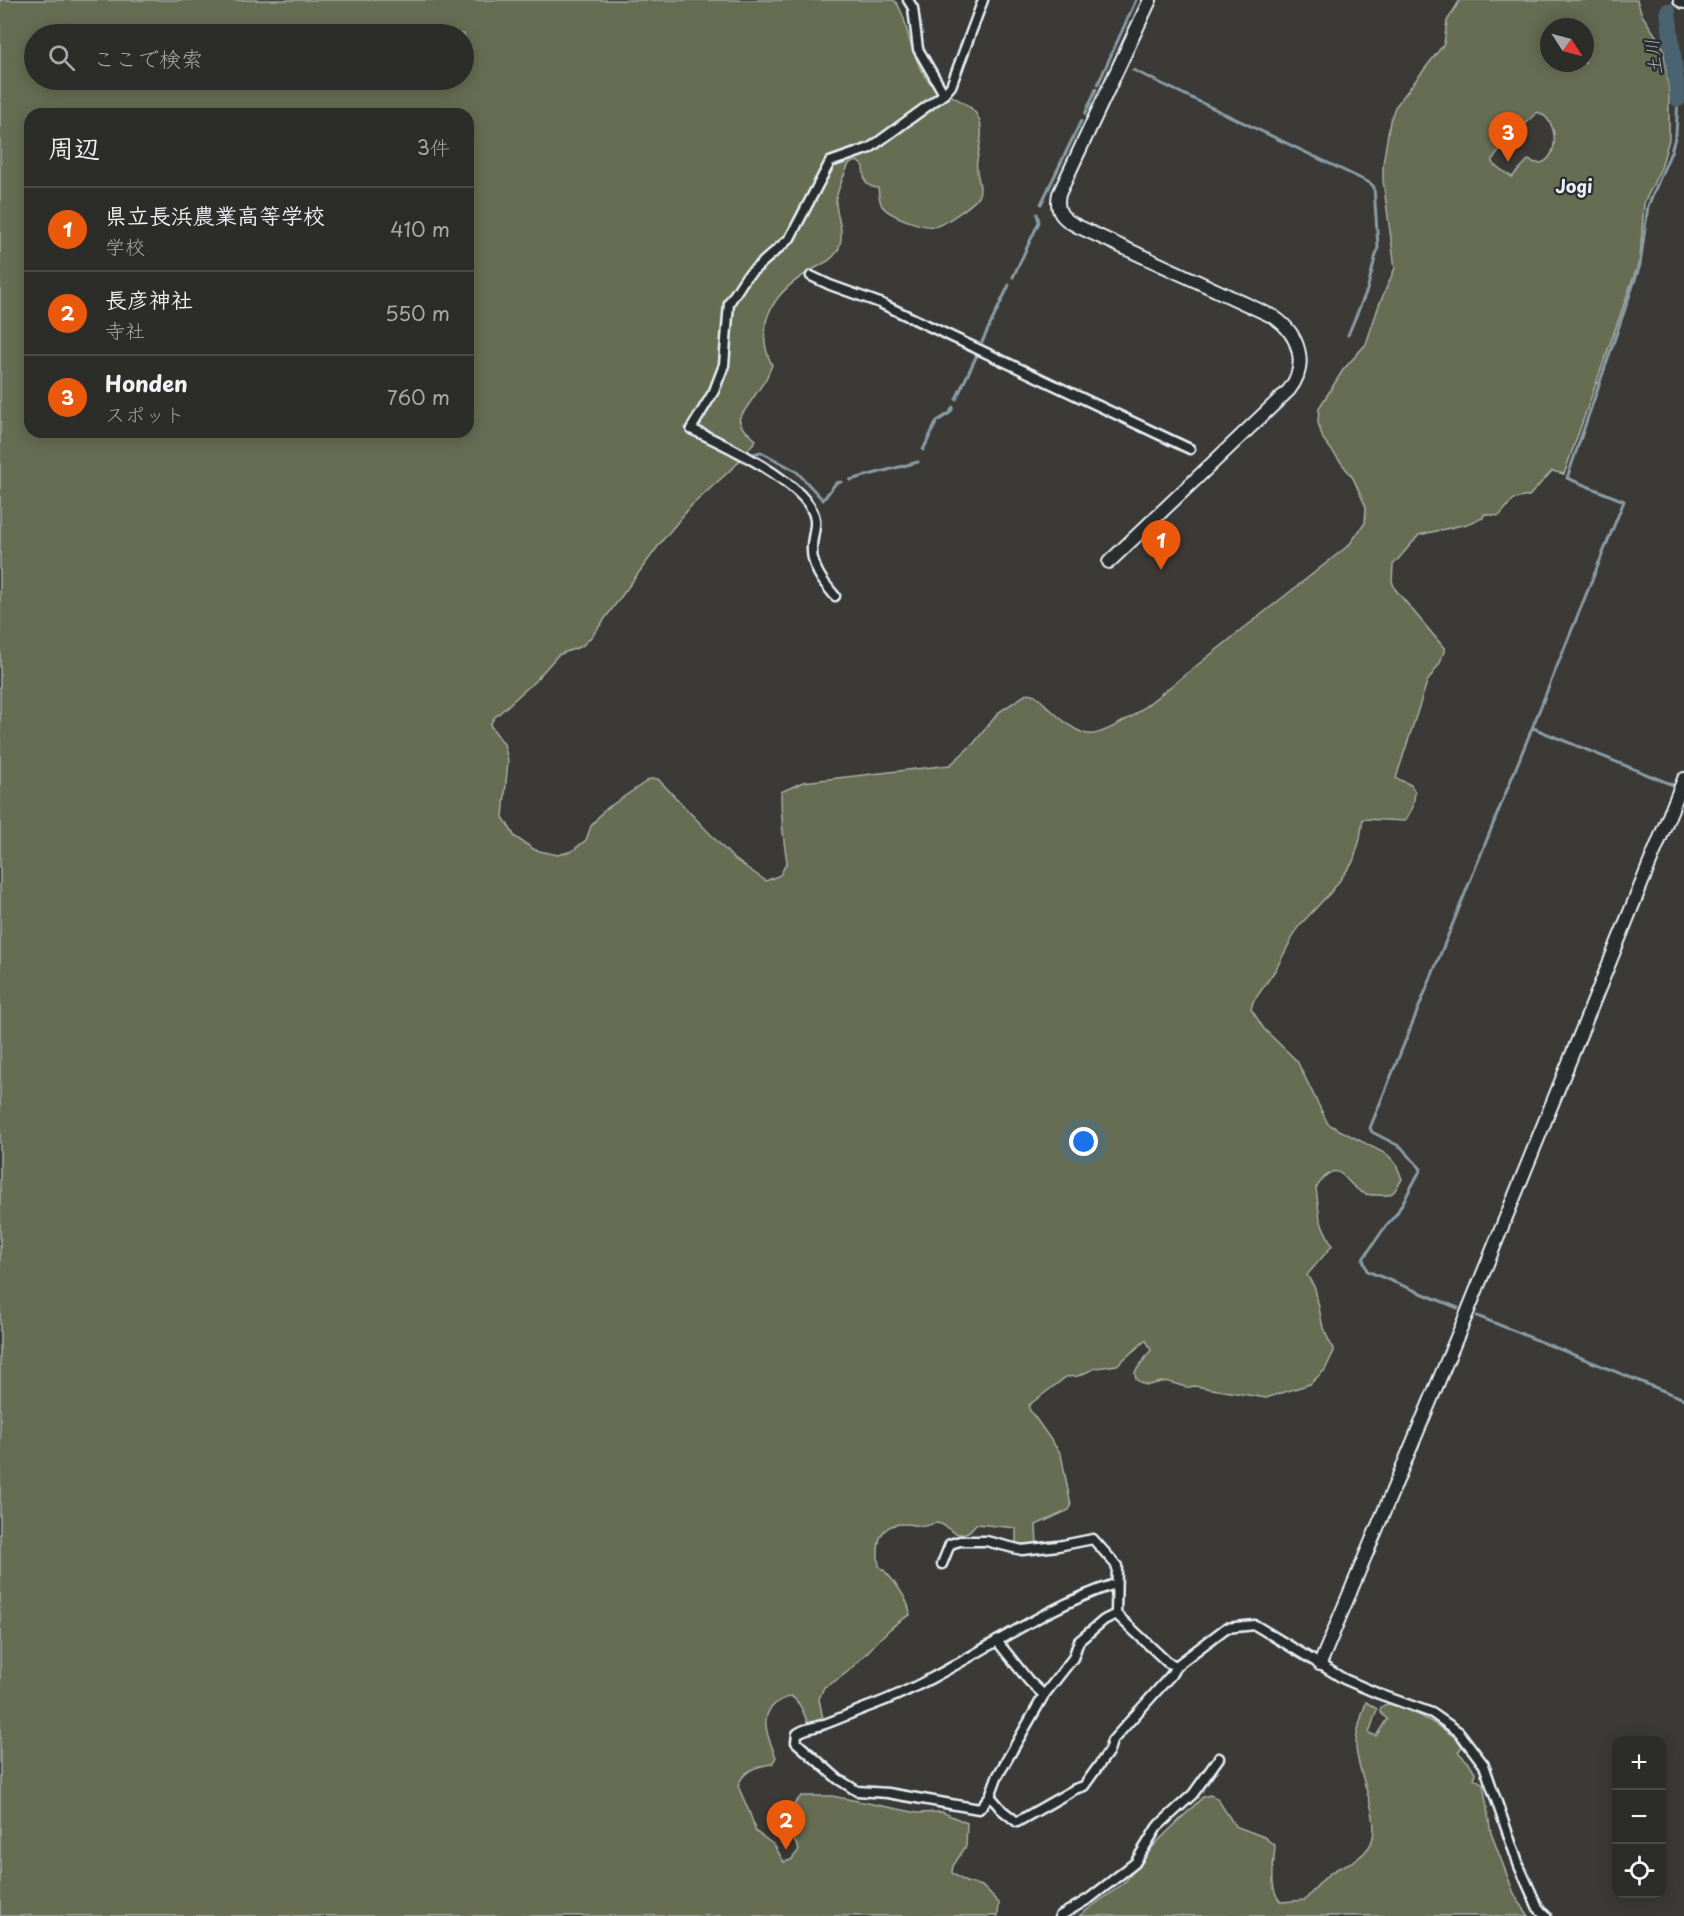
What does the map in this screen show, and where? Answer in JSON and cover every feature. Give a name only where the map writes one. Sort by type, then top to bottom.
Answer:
[{"type":"street","points":[[908,0],[913,8],[918,49],[944,94]]},
{"type":"street","points":[[835,596],[819,578],[812,550],[815,518],[808,504],[787,481],[691,429],[714,391],[724,364],[729,303],[746,277],[790,238],[830,162],[870,148],[944,94],[951,86],[983,0]]},
{"type":"street","points":[[1109,562],[1289,390],[1296,378],[1300,363],[1296,340],[1287,326],[1275,317],[1077,226],[1058,211],[1059,194],[1150,0]]},
{"type":"street","points":[[811,276],[880,303],[1190,449]]},
{"type":"street","points":[[1320,1664],[1465,1318],[1684,779]]},
{"type":"street","points":[[942,1564],[950,1544],[960,1541],[986,1541],[1022,1550],[1093,1539],[1117,1566],[1116,1614],[1167,1662],[1176,1666]]},
{"type":"street","points":[[1115,1584],[1096,1590],[1046,1613],[904,1693],[822,1725],[801,1730],[796,1734],[796,1742],[838,1779],[857,1791],[888,1793],[979,1809],[990,1796],[1002,1768],[1044,1695],[1073,1658],[1079,1641],[1104,1620],[1116,1614]]},
{"type":"street","points":[[990,1796],[1017,1822],[1084,1786],[1110,1751],[1112,1741],[1171,1675],[1176,1666],[1226,1628],[1255,1625],[1344,1679],[1432,1713],[1466,1739],[1484,1765],[1519,1866],[1538,1908],[1546,1916]]},
{"type":"street","points":[[997,1641],[1029,1682],[1044,1695]]},
{"type":"street","points":[[1060,1916],[1090,1898],[1135,1863],[1157,1827],[1193,1794],[1219,1758]]},
{"type":"green space","points":[[0,0],[894,0],[902,14],[913,51],[927,79],[968,105],[978,117],[981,133],[976,166],[980,188],[978,197],[953,218],[937,226],[916,224],[886,210],[881,204],[878,188],[867,184],[863,166],[857,161],[849,164],[836,199],[841,236],[837,253],[795,281],[784,291],[769,312],[765,324],[765,337],[772,365],[766,379],[739,419],[742,427],[756,440],[736,465],[691,506],[662,541],[593,635],[582,646],[558,655],[535,681],[494,718],[490,725],[504,744],[508,760],[503,817],[515,837],[535,850],[558,855],[572,851],[586,840],[591,826],[603,811],[650,779],[658,779],[733,858],[766,881],[780,875],[787,862],[782,827],[781,792],[803,782],[950,765],[974,743],[999,712],[1028,693],[1035,695],[1079,731],[1094,734],[1104,731],[1133,716],[1349,545],[1365,523],[1366,507],[1353,478],[1323,439],[1318,423],[1319,408],[1343,370],[1366,344],[1395,268],[1383,180],[1383,164],[1390,121],[1395,107],[1444,44],[1447,21],[1460,0],[1637,0],[1642,15],[1664,48],[1669,92],[1669,139],[1661,168],[1644,203],[1640,259],[1564,474],[1552,471],[1529,496],[1514,499],[1499,516],[1484,514],[1483,518],[1467,524],[1419,535],[1393,565],[1392,581],[1395,589],[1445,649],[1440,663],[1427,682],[1396,778],[1411,785],[1415,792],[1413,807],[1405,821],[1363,819],[1353,862],[1332,891],[1298,927],[1251,1009],[1264,1029],[1297,1061],[1328,1124],[1388,1155],[1396,1164],[1402,1179],[1395,1190],[1387,1195],[1363,1193],[1336,1172],[1324,1178],[1316,1188],[1320,1220],[1332,1246],[1307,1275],[1315,1288],[1323,1328],[1334,1351],[1325,1370],[1310,1384],[1266,1398],[1194,1386],[1184,1387],[1169,1382],[1145,1385],[1136,1379],[1135,1372],[1151,1350],[1146,1340],[1117,1365],[1096,1368],[1078,1376],[1066,1377],[1029,1405],[1029,1409],[1061,1454],[1071,1506],[1069,1510],[1036,1525],[1037,1545],[1016,1544],[1016,1528],[976,1524],[969,1532],[962,1534],[936,1523],[926,1526],[896,1525],[884,1531],[878,1550],[879,1566],[899,1589],[907,1602],[910,1615],[888,1631],[848,1671],[824,1687],[819,1699],[823,1719],[810,1727],[800,1706],[791,1696],[772,1707],[768,1713],[766,1729],[776,1757],[772,1764],[756,1768],[743,1776],[738,1786],[755,1831],[774,1845],[784,1862],[791,1860],[799,1850],[782,1819],[801,1796],[832,1796],[918,1813],[942,1812],[967,1823],[966,1846],[953,1866],[952,1873],[966,1882],[982,1886],[999,1903],[998,1916],[0,1916]],"holes":[[[1537,112],[1545,117],[1554,132],[1554,141],[1553,150],[1544,162],[1536,163],[1528,160],[1512,177],[1493,164],[1492,160],[1508,141]]]},
{"type":"green space","points":[[1366,1702],[1377,1709],[1369,1733],[1376,1736],[1387,1719],[1380,1712],[1381,1707],[1390,1704],[1432,1722],[1459,1741],[1462,1747],[1458,1752],[1470,1764],[1476,1774],[1474,1778],[1483,1784],[1491,1833],[1515,1896],[1529,1916],[1079,1916],[1124,1883],[1156,1843],[1203,1797],[1210,1795],[1217,1798],[1235,1826],[1264,1837],[1275,1846],[1273,1883],[1281,1902],[1305,1900],[1331,1873],[1361,1856],[1369,1847],[1373,1837],[1372,1812],[1356,1747]]},
{"type":"waterway","points":[[1098,84],[1136,0]]},
{"type":"waterway","name":"土川","points":[[1668,11],[1678,99]]},
{"type":"waterway","points":[[1133,70],[1370,183],[1374,187],[1378,247],[1367,290],[1348,335]]},
{"type":"waterway","points":[[1085,114],[1096,89]]},
{"type":"waterway","points":[[1458,1308],[1367,1271],[1363,1259],[1397,1213],[1421,1169],[1401,1147],[1372,1132],[1370,1128],[1624,501],[1567,478],[1640,265],[1648,206],[1671,152],[1676,134],[1678,99]]},
{"type":"waterway","points":[[1041,204],[1081,121]]},
{"type":"waterway","points":[[1013,277],[1039,222],[1037,214]]},
{"type":"waterway","points":[[982,342],[1009,285]]},
{"type":"waterway","points":[[956,399],[977,355]]},
{"type":"waterway","points":[[923,450],[937,421],[950,413],[953,407]]},
{"type":"waterway","points":[[750,455],[761,452],[796,471],[823,500],[836,483],[841,482]]},
{"type":"waterway","points":[[850,480],[918,462]]},
{"type":"waterway","points":[[1533,728],[1673,785]]},
{"type":"waterway","points":[[1477,1316],[1684,1399]]},
{"type":"place","name":"Honden","points":[[1508,162]]},
{"type":"place","name":"県立長浜農業高等学校","points":[[1161,570]]},
{"type":"place","name":"長彦神社","points":[[786,1850]]},
{"type":"district","name":"Jogi","points":[[1574,187]]}]
